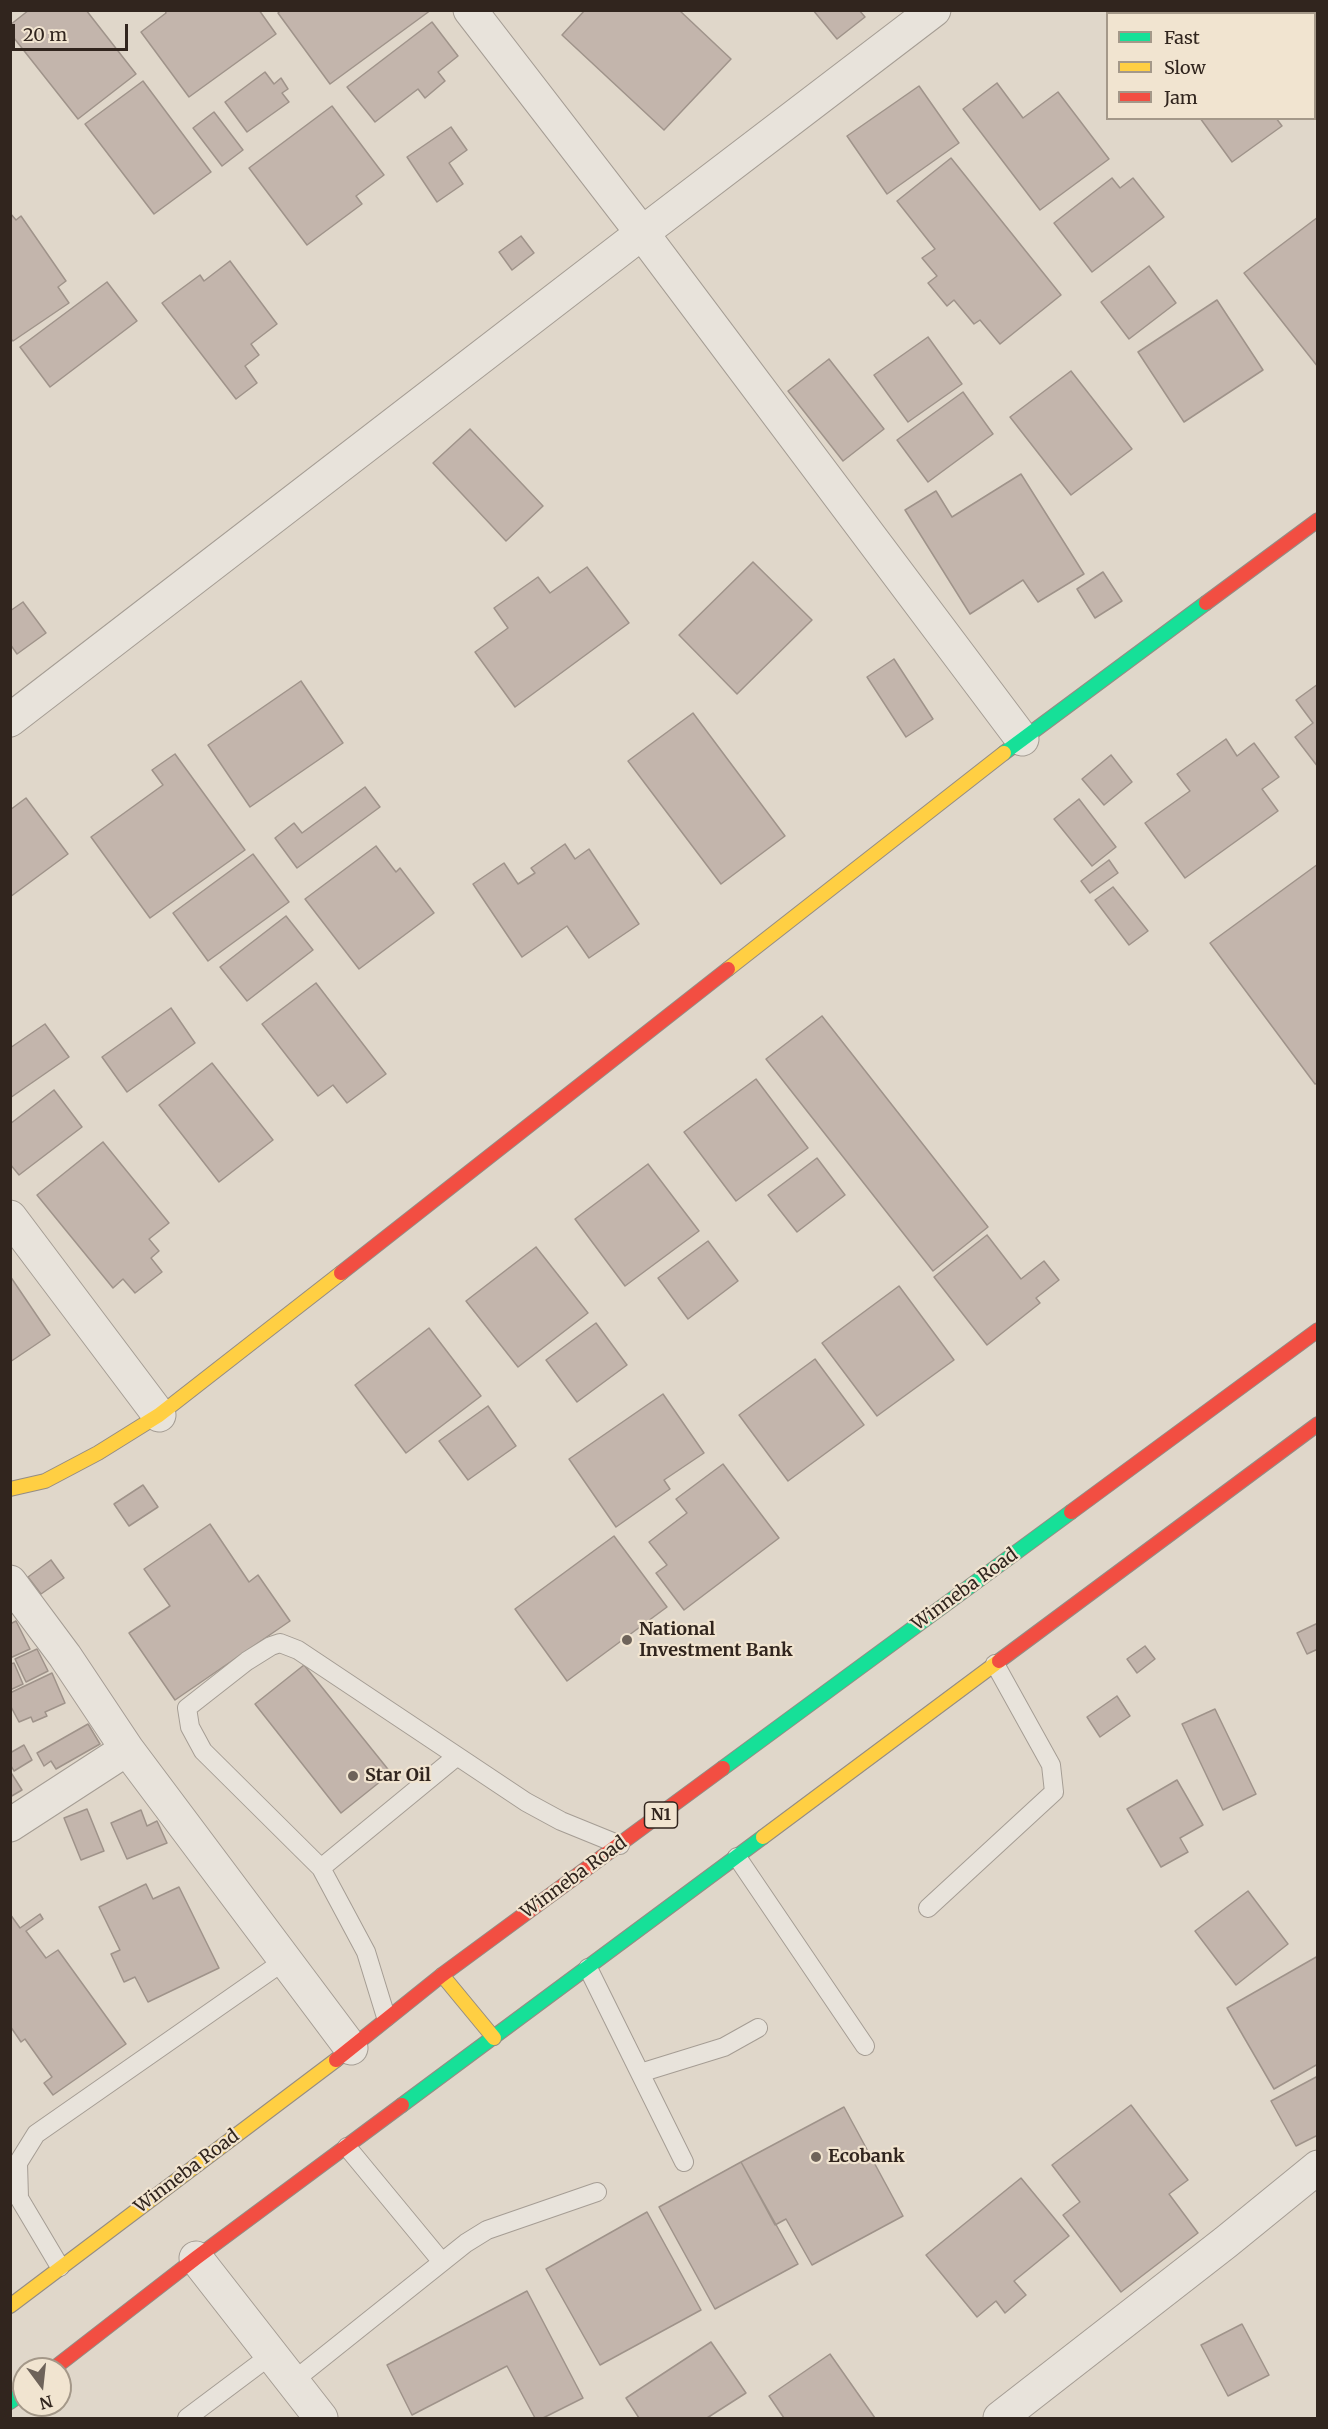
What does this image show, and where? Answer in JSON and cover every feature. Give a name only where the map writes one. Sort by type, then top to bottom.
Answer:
[{"type":"main road","points":[[10,1489],[45,1481],[98,1454],[159,1415],[1022,739],[1317,520]]},
{"type":"main road","name":"Winneba Road","points":[[10,2306],[351,2048],[386,2017],[442,1974],[1317,1330]]},
{"type":"main road","points":[[68,2357],[196,2258],[1317,1424]]},
{"type":"main road","points":[[442,1974],[494,2038]]},
{"type":"street","points":[[470,10],[642,232],[1022,739]]},
{"type":"street","points":[[10,720],[642,232],[934,10]]},
{"type":"street","points":[[10,1216],[159,1415]]},
{"type":"street","points":[[10,1582],[65,1656],[127,1749],[351,2048]]},
{"type":"street","points":[[10,1825],[127,1749]]},
{"type":"street","points":[[1000,2418],[1226,2242],[1317,2167]]},
{"type":"street","points":[[196,2258],[321,2418]]},
{"type":"lane","points":[[386,2017],[366,1952],[321,1868],[203,1750],[190,1727],[188,1708],[247,1661],[280,1643],[298,1650],[456,1757],[535,1807],[620,1845]]},
{"type":"lane","points":[[928,1908],[1054,1792],[1051,1765],[995,1664]]},
{"type":"lane","points":[[321,1868],[456,1757]]},
{"type":"lane","points":[[736,1857],[865,2046]]},
{"type":"lane","points":[[60,2267],[19,2198],[14,2164],[36,2134],[284,1961]]},
{"type":"lane","points":[[588,1968],[684,2162]]},
{"type":"lane","points":[[640,2073],[724,2047],[758,2028]]},
{"type":"lane","points":[[347,2147],[442,2262]]},
{"type":"lane","points":[[292,2382],[466,2242],[487,2230],[597,2192]]},
{"type":"lane","points":[[187,2418],[271,2355]]},
{"type":"building","points":[[29,10],[86,10],[136,74],[78,119],[10,33],[10,25]]},
{"type":"building","points":[[165,10],[259,10],[276,34],[189,97],[141,32],[166,13]]},
{"type":"building","points":[[281,10],[431,10],[330,84],[278,13]]},
{"type":"building","points":[[585,10],[679,10],[731,59],[664,130],[562,35]]},
{"type":"building","points":[[813,10],[859,10],[865,17],[837,39]]},
{"type":"building","points":[[1117,10],[1198,10],[1199,12],[1115,12]]},
{"type":"building","points":[[1236,10],[1318,10],[1316,14],[1316,12],[1237,12]]},
{"type":"building","points":[[432,22],[458,56],[438,72],[445,81],[425,98],[418,89],[375,122],[347,87]]},
{"type":"building","points":[[265,72],[274,84],[281,78],[288,89],[282,93],[289,102],[247,132],[225,102]]},
{"type":"building","points":[[143,81],[211,172],[154,214],[85,124]]},
{"type":"building","points":[[997,83],[1023,118],[1058,92],[1109,159],[1040,210],[963,109]]},
{"type":"building","points":[[919,86],[959,143],[887,194],[847,136]]},
{"type":"building","points":[[332,106],[384,175],[356,196],[362,204],[307,245],[249,168]]},
{"type":"building","points":[[214,112],[243,150],[222,166],[193,128]]},
{"type":"building","points":[[1201,120],[1278,120],[1282,126],[1232,162]]},
{"type":"building","points":[[451,127],[467,150],[449,163],[463,184],[437,202],[407,157]]},
{"type":"building","points":[[951,158],[1061,295],[1000,344],[980,320],[974,324],[954,300],[947,306],[928,283],[937,276],[922,258],[935,249],[897,201]]},
{"type":"building","points":[[1112,178],[1120,188],[1133,178],[1164,217],[1092,272],[1054,223]]},
{"type":"building","points":[[10,213],[16,220],[21,216],[66,281],[58,287],[69,303],[13,341],[10,338]]},
{"type":"building","points":[[1318,217],[1318,367],[1244,273]]},
{"type":"building","points":[[521,236],[534,253],[512,270],[499,252]]},
{"type":"building","points":[[230,261],[277,324],[251,344],[259,355],[245,366],[257,383],[236,399],[162,303],[200,275],[204,281]]},
{"type":"building","points":[[1149,266],[1176,303],[1129,339],[1101,302]]},
{"type":"building","points":[[107,282],[137,321],[50,387],[20,347]]},
{"type":"building","points":[[1217,300],[1263,370],[1184,422],[1138,352]]},
{"type":"building","points":[[928,337],[962,384],[908,422],[874,375]]},
{"type":"building","points":[[829,359],[884,429],[843,461],[788,391]]},
{"type":"building","points":[[1071,371],[1132,449],[1071,495],[1010,417]]},
{"type":"building","points":[[963,392],[993,434],[928,482],[897,440]]},
{"type":"building","points":[[470,429],[543,506],[506,541],[433,463]]},
{"type":"building","points":[[1021,474],[1084,574],[1038,602],[1023,580],[970,614],[905,510],[936,491],[952,517]]},
{"type":"building","points":[[753,562],[812,620],[737,694],[679,635]]},
{"type":"building","points":[[587,567],[629,623],[515,707],[475,652],[508,628],[494,608],[538,577],[550,593]]},
{"type":"building","points":[[1103,572],[1122,601],[1095,618],[1077,589]]},
{"type":"building","points":[[23,602],[46,633],[17,654],[10,644],[10,611]]},
{"type":"building","points":[[894,659],[933,719],[906,737],[867,677]]},
{"type":"building","points":[[301,681],[343,743],[250,807],[208,745]]},
{"type":"building","points":[[1318,684],[1318,767],[1295,737],[1313,723],[1296,700]]},
{"type":"building","points":[[693,713],[785,836],[721,884],[628,761]]},
{"type":"building","points":[[1226,739],[1237,756],[1254,743],[1279,777],[1262,789],[1278,811],[1185,878],[1145,823],[1190,791],[1177,774]]},
{"type":"building","points":[[175,754],[245,850],[150,918],[91,837],[163,785],[152,770]]},
{"type":"building","points":[[1111,755],[1132,782],[1104,805],[1082,779]]},
{"type":"building","points":[[365,787],[380,807],[297,868],[275,838],[294,823],[302,833]]},
{"type":"building","points":[[26,798],[68,854],[10,897],[10,810]]},
{"type":"building","points":[[1079,799],[1116,847],[1092,866],[1054,819]]},
{"type":"building","points":[[565,844],[575,859],[589,849],[639,924],[589,958],[567,926],[522,957],[473,884],[504,863],[518,884],[535,873],[531,868]]},
{"type":"building","points":[[376,846],[396,872],[400,868],[434,913],[359,969],[305,899]]},
{"type":"building","points":[[253,854],[289,902],[208,961],[173,913]]},
{"type":"building","points":[[1109,860],[1118,873],[1090,893],[1081,881]]},
{"type":"building","points":[[1318,864],[1318,1083],[1315,1084],[1210,943]]},
{"type":"building","points":[[1113,887],[1148,931],[1129,945],[1095,900]]},
{"type":"building","points":[[286,916],[313,950],[247,1001],[220,967]]},
{"type":"building","points":[[316,983],[386,1074],[347,1103],[333,1085],[318,1096],[262,1024]]},
{"type":"building","points":[[171,1008],[195,1043],[127,1092],[102,1057]]},
{"type":"building","points":[[822,1016],[988,1227],[933,1271],[766,1059]]},
{"type":"building","points":[[45,1024],[69,1057],[10,1098],[10,1048]]},
{"type":"building","points":[[212,1063],[273,1140],[219,1182],[159,1105]]},
{"type":"building","points":[[756,1079],[808,1148],[736,1201],[684,1132]]},
{"type":"building","points":[[54,1090],[82,1127],[19,1175],[10,1164],[10,1124]]},
{"type":"building","points":[[103,1142],[169,1223],[149,1239],[159,1251],[151,1258],[162,1272],[135,1293],[123,1279],[113,1288],[37,1195]]},
{"type":"building","points":[[817,1158],[845,1195],[797,1232],[768,1195]]},
{"type":"building","points":[[648,1164],[699,1231],[625,1286],[575,1219]]},
{"type":"building","points":[[987,1235],[1021,1279],[1044,1261],[1059,1280],[1036,1298],[1040,1303],[987,1345],[934,1277]]},
{"type":"building","points":[[708,1241],[738,1281],[688,1319],[658,1278]]},
{"type":"building","points":[[536,1247],[588,1313],[518,1367],[466,1301]]},
{"type":"building","points":[[10,1276],[50,1335],[10,1362]]},
{"type":"building","points":[[899,1286],[954,1360],[877,1416],[822,1343]]},
{"type":"building","points":[[596,1323],[627,1365],[577,1402],[546,1360]]},
{"type":"building","points":[[429,1328],[481,1396],[406,1453],[355,1385]]},
{"type":"building","points":[[815,1359],[864,1425],[788,1481],[739,1415]]},
{"type":"building","points":[[663,1394],[704,1453],[664,1480],[670,1489],[616,1527],[569,1459]]},
{"type":"building","points":[[488,1406],[516,1446],[468,1480],[439,1441]]},
{"type":"building","points":[[723,1464],[779,1538],[684,1610],[656,1573],[667,1565],[649,1542],[687,1513],[676,1499]]},
{"type":"building","points":[[143,1485],[158,1507],[129,1526],[114,1504]]},
{"type":"building","points":[[210,1524],[249,1582],[258,1575],[290,1621],[175,1700],[129,1633],[170,1606],[144,1569]]},
{"type":"building","points":[[614,1536],[667,1607],[567,1681],[515,1609]]},
{"type":"building","points":[[51,1560],[64,1578],[41,1594],[28,1577]]},
{"type":"building","points":[[16,1621],[30,1649],[10,1658],[10,1624]]},
{"type":"building","points":[[1318,1623],[1318,1649],[1307,1654],[1297,1633]]},
{"type":"building","points":[[1145,1646],[1155,1659],[1137,1673],[1127,1659]]},
{"type":"building","points":[[37,1649],[48,1671],[26,1682],[15,1659]]},
{"type":"building","points":[[14,1663],[23,1684],[10,1690],[10,1664]]},
{"type":"building","points":[[304,1665],[391,1773],[341,1813],[255,1704]]},
{"type":"building","points":[[52,1673],[65,1703],[45,1712],[47,1716],[33,1722],[31,1717],[19,1722],[10,1705],[10,1693]]},
{"type":"building","points":[[1117,1696],[1130,1716],[1100,1737],[1087,1717]]},
{"type":"building","points":[[1215,1709],[1256,1794],[1223,1810],[1182,1724]]},
{"type":"building","points":[[88,1724],[100,1744],[56,1769],[51,1761],[44,1766],[37,1753]]},
{"type":"building","points":[[24,1745],[32,1760],[14,1771],[10,1764],[10,1753]]},
{"type":"building","points":[[10,1771],[22,1790],[10,1797]]},
{"type":"building","points":[[1177,1780],[1203,1825],[1180,1838],[1188,1852],[1161,1867],[1127,1809]]},
{"type":"building","points":[[87,1809],[104,1851],[81,1860],[64,1818]]},
{"type":"building","points":[[141,1810],[147,1826],[157,1821],[167,1843],[127,1859],[111,1823]]},
{"type":"building","points":[[146,1884],[153,1899],[179,1887],[219,1968],[148,2002],[135,1977],[124,1982],[111,1954],[120,1950],[99,1907]]},
{"type":"building","points":[[1248,1891],[1288,1944],[1236,1985],[1195,1931]]},
{"type":"building","points":[[10,1914],[20,1928],[40,1914],[43,1919],[26,1931],[46,1958],[58,1950],[126,2044],[53,2095],[44,2083],[52,2077],[25,2039],[21,2042],[10,2026]]},
{"type":"building","points":[[1318,1956],[1318,2064],[1274,2089],[1227,2008]]},
{"type":"building","points":[[1318,2076],[1318,2135],[1296,2146],[1271,2101]]},
{"type":"building","points":[[1131,2105],[1188,2180],[1169,2194],[1198,2233],[1121,2292],[1063,2215],[1080,2202],[1052,2165]]},
{"type":"building","points":[[844,2107],[903,2216],[812,2265],[786,2219],[775,2225],[741,2162]]},
{"type":"building","points":[[741,2162],[798,2264],[715,2309],[659,2207]]},
{"type":"building","points":[[1021,2178],[1069,2236],[1014,2281],[1026,2295],[1005,2313],[996,2301],[977,2317],[926,2255]]},
{"type":"building","points":[[647,2212],[701,2310],[600,2365],[546,2269]]},
{"type":"building","points":[[527,2291],[583,2398],[543,2418],[535,2418],[507,2366],[412,2415],[387,2365]]},
{"type":"building","points":[[1242,2324],[1269,2375],[1228,2396],[1201,2345]]},
{"type":"building","points":[[711,2342],[746,2393],[707,2418],[639,2418],[626,2398]]},
{"type":"building","points":[[830,2354],[875,2418],[784,2418],[769,2396]]},
{"type":"traffic: fast","points":[[1004,753],[1206,603]]},
{"type":"traffic: fast","points":[[723,1768],[1071,1512]]},
{"type":"traffic: fast","points":[[402,2105],[763,1837]]},
{"type":"traffic: slow","points":[[728,969],[1004,753]]},
{"type":"traffic: slow","points":[[10,1489],[45,1481],[98,1453],[159,1415],[341,1273]]},
{"type":"traffic: slow","points":[[763,1837],[999,1661]]},
{"type":"traffic: slow","points":[[442,1975],[494,2038]]},
{"type":"traffic: slow","points":[[10,2306],[336,2060]]},
{"type":"traffic: jam","points":[[1206,603],[1318,520]]},
{"type":"traffic: jam","points":[[341,1273],[728,969]]},
{"type":"traffic: jam","points":[[1071,1512],[1318,1330]]},
{"type":"traffic: jam","points":[[999,1661],[1318,1424]]},
{"type":"traffic: jam","points":[[336,2060],[442,1975],[723,1768]]},
{"type":"traffic: jam","points":[[68,2357],[196,2258],[402,2105]]},
{"type":"place","name":"National Investment Bank","points":[[627,1640]]},
{"type":"place","name":"Star Oil","points":[[353,1776]]},
{"type":"place","name":"Ecobank","points":[[816,2157]]}]
